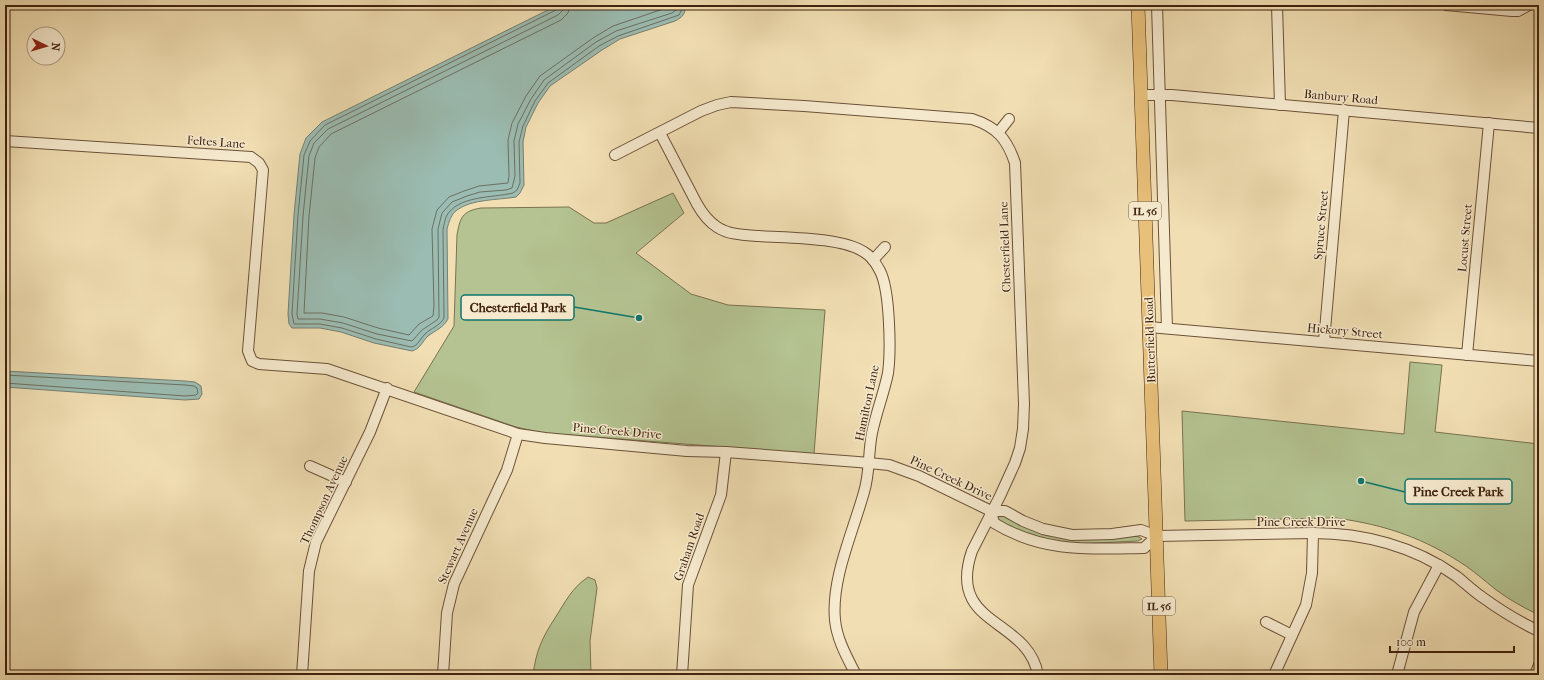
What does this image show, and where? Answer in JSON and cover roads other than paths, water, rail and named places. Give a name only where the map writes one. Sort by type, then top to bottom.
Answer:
[{"type":"main road","name":"Butterfield Road","points":[[1138,5],[1162,675]]},
{"type":"street","points":[[1157,5],[1167,328]]},
{"type":"street","points":[[1277,5],[1280,105]]},
{"type":"street","points":[[1446,5],[1512,11],[1527,7]]},
{"type":"street","name":"Banbury Road","points":[[1141,95],[1160,95],[1344,110],[1539,128]]},
{"type":"street","name":"Chesterfield Lane","points":[[615,155],[706,109],[731,102],[965,118],[990,126],[998,133],[1010,150],[1015,163],[1024,404],[1023,429],[1020,448],[1008,479],[972,551],[968,562],[967,583],[969,591],[978,609],[1019,640],[1027,648],[1034,661],[1038,675]]},
{"type":"street","name":"Spruce Street","points":[[1324,342],[1344,110]]},
{"type":"street","points":[[998,133],[1009,119]]},
{"type":"street","name":"Locust Street","points":[[1467,354],[1489,124]]},
{"type":"street","name":"Hamilton Lane","points":[[660,133],[696,204],[703,214],[717,227],[733,233],[749,236],[845,244],[865,252],[873,260],[884,281],[887,294],[888,374],[872,434],[870,462],[864,492],[834,598],[835,621],[838,635],[856,675]]},
{"type":"street","name":"Feltes Lane","points":[[5,141],[251,157],[259,163],[263,170],[248,351]]},
{"type":"street","points":[[873,260],[885,247]]},
{"type":"street","name":"Hickory Street","points":[[1149,327],[1539,361]]},
{"type":"street","name":"Pine Creek Drive","points":[[248,351],[252,360],[259,364],[327,369],[387,388],[518,434],[545,438],[680,450],[870,462],[889,465],[919,476],[991,511],[1005,511],[1023,521],[1043,529],[1065,534],[1087,535],[1141,530],[1157,536],[1335,533],[1380,541],[1402,548],[1439,565],[1510,617],[1539,631]]},
{"type":"street","name":"Thompson Avenue","points":[[302,675],[310,561],[316,542],[370,432],[387,388]]},
{"type":"street","name":"Stewart Avenue","points":[[443,675],[447,612],[454,584],[507,470],[518,434]]},
{"type":"street","name":"Graham Road","points":[[682,675],[688,585],[721,495],[726,452]]},
{"type":"street","points":[[310,466],[346,482]]},
{"type":"street","name":"Pine Creek Drive","points":[[991,511],[994,523],[1010,533],[1046,544],[1068,548],[1144,548],[1157,536]]},
{"type":"street","points":[[1274,675],[1306,605],[1312,573],[1313,533]]},
{"type":"street","points":[[1398,675],[1414,612],[1439,565]]},
{"type":"street","points":[[1266,622],[1292,635]]},
{"type":"street","points":[[1535,675],[1539,665]]},
{"type":"water","points":[[558,5],[686,5],[682,17],[678,20],[620,39],[550,86],[538,103],[526,127],[523,142],[524,185],[520,193],[516,197],[485,200],[463,206],[455,212],[449,221],[447,229],[448,319],[442,327],[428,336],[417,349],[412,351],[374,343],[341,332],[320,328],[292,328],[289,324],[288,314],[294,215],[300,154],[306,138],[322,122]]},
{"type":"water","points":[[5,371],[195,382],[201,386],[202,394],[199,399],[185,400],[5,387]]},
{"type":"place","name":"Chesterfield Park","points":[[639,318]]},
{"type":"place","name":"Pine Creek Park","points":[[1361,481]]}]
